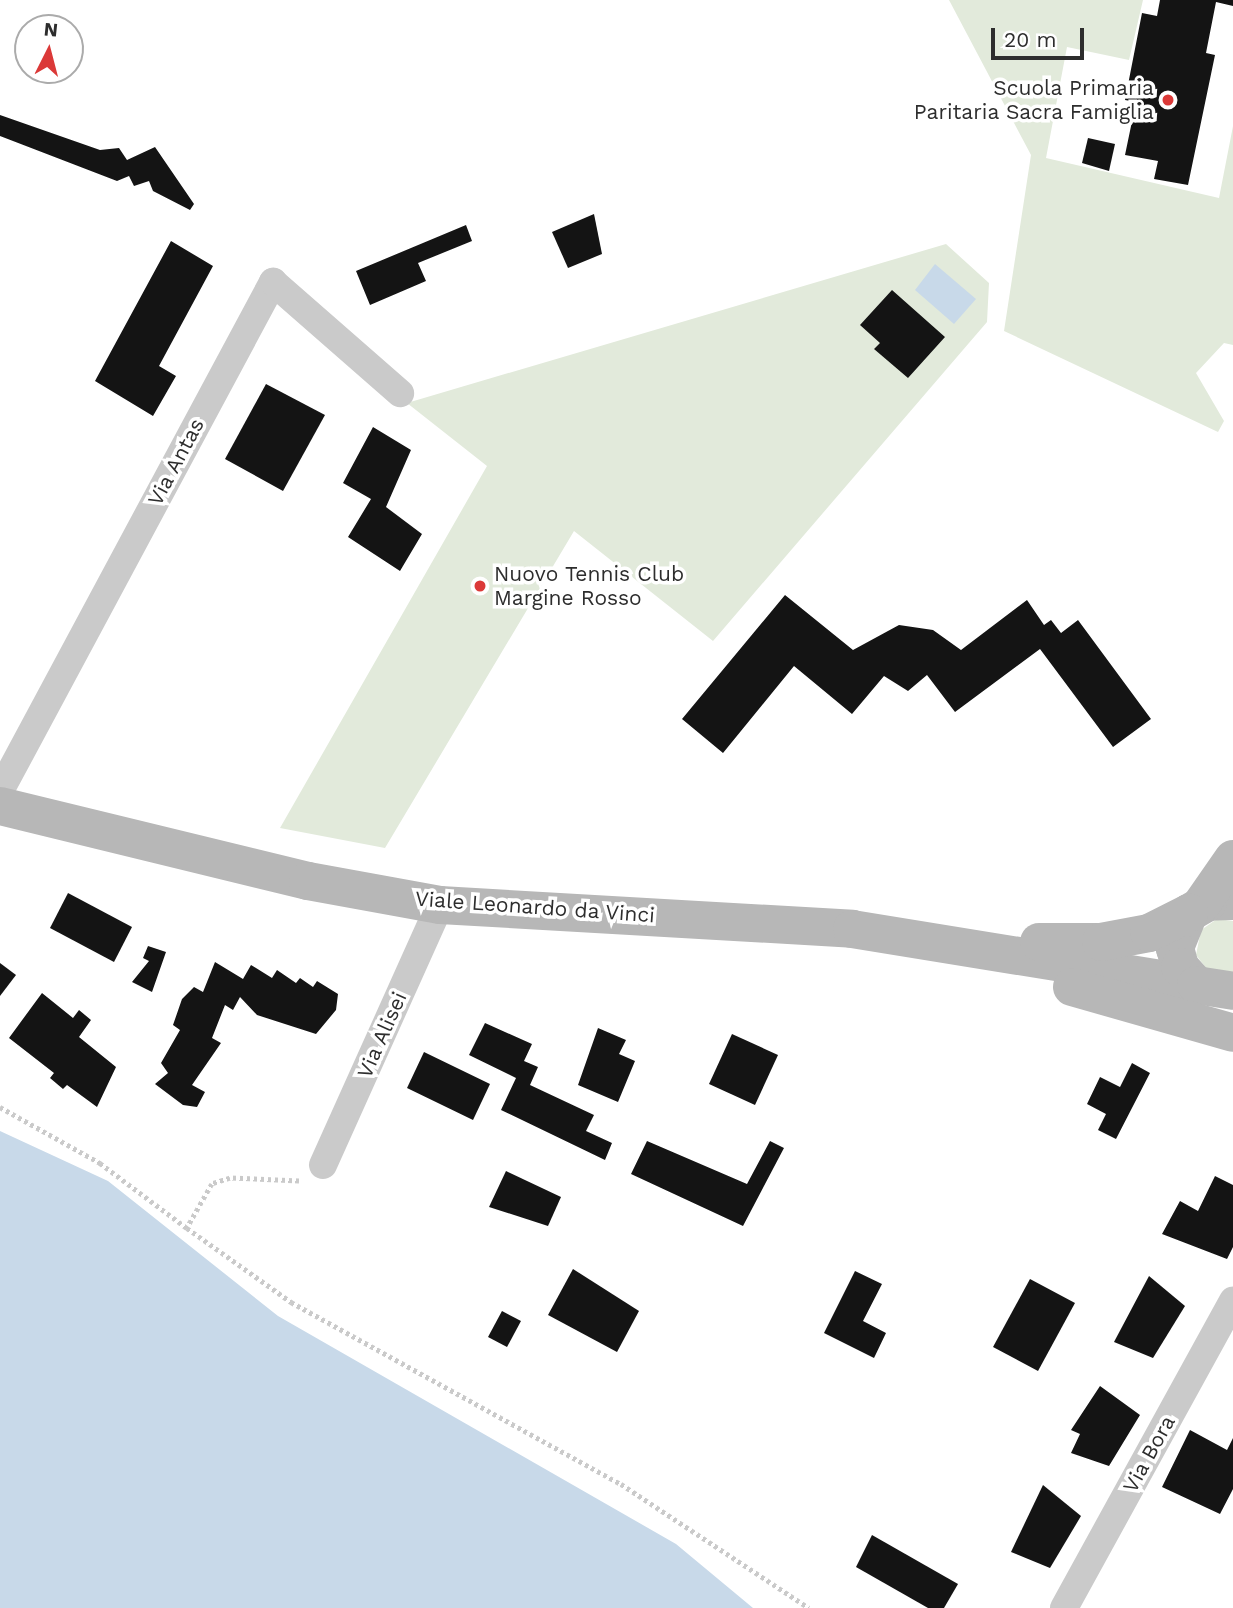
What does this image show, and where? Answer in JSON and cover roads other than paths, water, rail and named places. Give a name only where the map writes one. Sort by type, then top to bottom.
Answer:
[{"type":"main road","name":"Viale Leonardo da Vinci","points":[[0,806],[281,875],[440,905],[852,929],[953,941],[1223,991]]},
{"type":"main road","points":[[1223,991],[1180,967],[1175,948],[1208,907],[1233,859]]},
{"type":"main road","name":"Viale Leonardo da Vinci","points":[[953,941],[1101,942],[1149,933],[1208,907]]},
{"type":"main road","name":"Viale Leonardo da Vinci","points":[[953,941],[1064,984],[1233,1033]]},
{"type":"street","name":"Via Antas","points":[[0,791],[273,282],[400,393]]},
{"type":"street","name":"Via Alisei","points":[[323,1165],[440,905]]},
{"type":"street","name":"Via Bora","points":[[1064,1608],[1233,1300]]},
{"type":"water","points":[[935,264],[976,299],[954,324],[915,290]]},
{"type":"water","points":[[0,1131],[108,1181],[278,1316],[676,1544],[753,1608],[0,1608]]},
{"type":"place","name":"Scuola Primaria Paritaria Sacra Famiglia","points":[[1168,100]]},
{"type":"place","name":"Nuovo Tennis Club Margine Rosso","points":[[480,586]]}]
